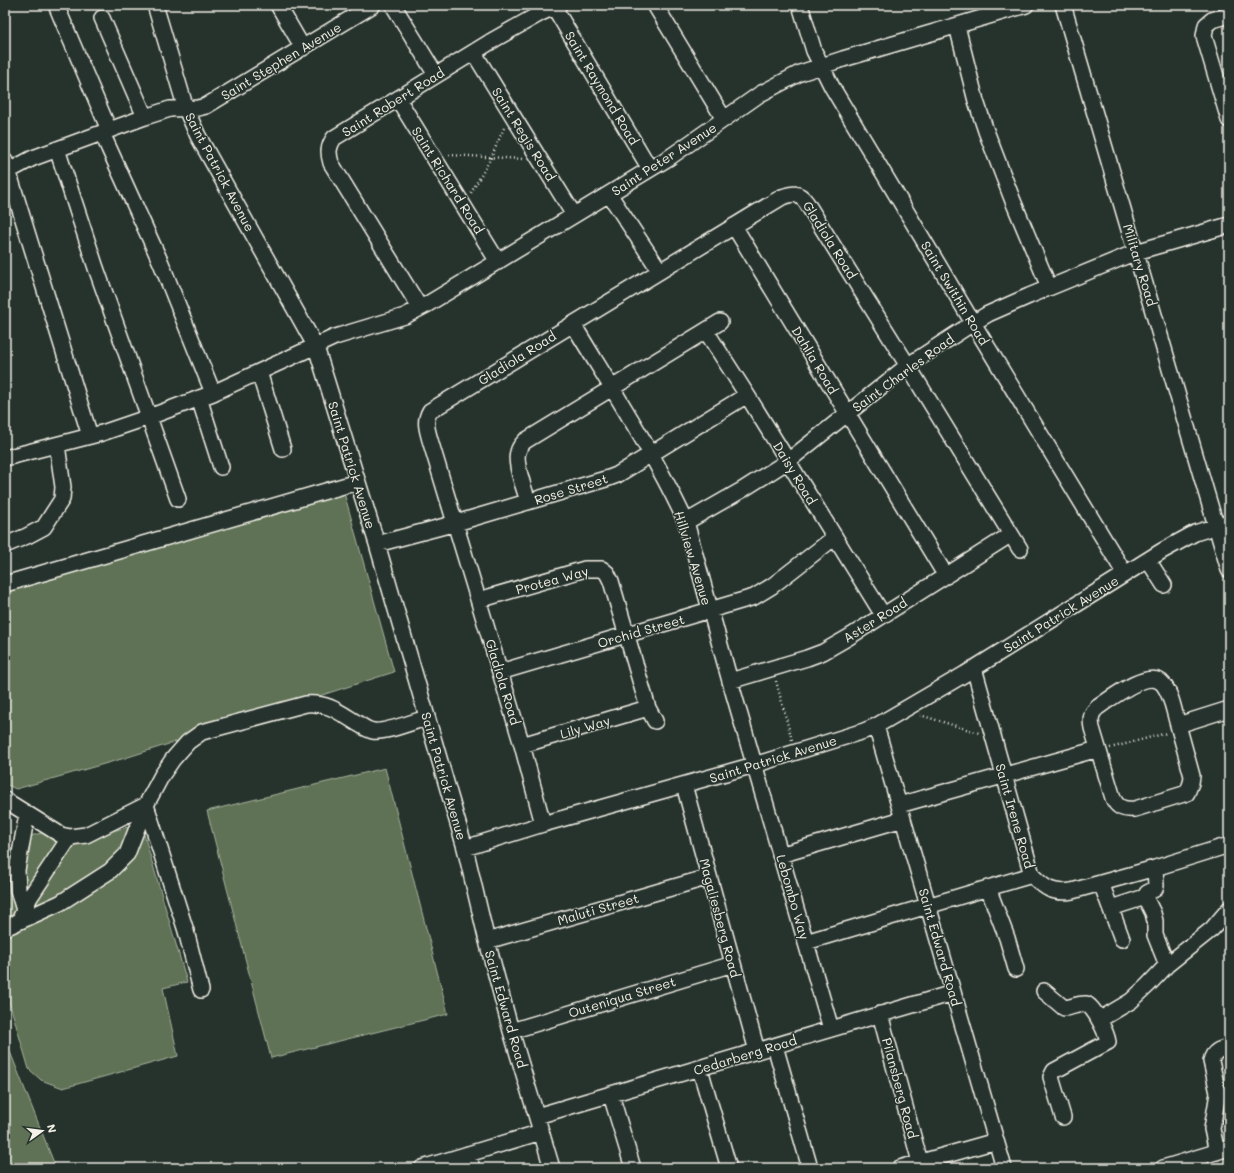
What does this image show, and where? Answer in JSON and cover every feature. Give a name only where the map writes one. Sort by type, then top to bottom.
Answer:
[{"type":"street","points":[[56,5],[105,131],[213,393]]},
{"type":"street","name":"Saint Patrick Avenue","points":[[155,5],[186,109],[198,136],[316,346],[377,544],[465,848],[543,824],[846,738],[876,726],[974,668],[1148,560],[1195,533],[1223,523]]},
{"type":"street","points":[[278,5],[303,48]]},
{"type":"street","name":"Saint Stephen Avenue","points":[[6,169],[144,117],[170,109],[198,108],[210,104],[373,5]]},
{"type":"street","points":[[394,5],[436,75]]},
{"type":"street","points":[[655,5],[724,119]]},
{"type":"street","name":"Saint Swithin Road","points":[[800,5],[814,51],[821,66],[973,322],[1126,574]]},
{"type":"street","name":"Saint Peter Avenue","points":[[5,458],[90,436],[149,417],[213,393],[335,337],[405,316],[498,262],[650,169],[760,94],[800,73],[1026,5]]},
{"type":"street","name":"Military Road","points":[[1063,5],[1136,252],[1223,523],[1229,570]]},
{"type":"street","name":"Saint Robert Road","points":[[420,308],[331,162],[329,150],[330,144],[334,138],[436,75],[534,16],[556,6]]},
{"type":"street","name":"Saint Raymond Road","points":[[556,6],[650,169]]},
{"type":"street","points":[[1229,15],[1212,20],[1206,25],[1204,36],[1229,120]]},
{"type":"street","points":[[102,18],[144,117]]},
{"type":"street","points":[[957,26],[976,101],[986,131],[1049,287]]},
{"type":"street","name":"Saint Regis Road","points":[[474,53],[574,215]]},
{"type":"street","name":"Saint Richard Road","points":[[398,99],[498,262]]},
{"type":"street","points":[[57,149],[96,268],[178,499]]},
{"type":"street","points":[[6,169],[90,436]]},
{"type":"street","points":[[609,194],[660,271]]},
{"type":"street","name":"Gladiola Road","points":[[543,824],[522,745],[430,440],[426,422],[430,411],[782,196],[796,194],[802,196],[908,366]]},
{"type":"street","name":"Saint Charles Road","points":[[686,522],[742,490],[788,461],[908,366],[973,322],[1049,287],[1136,252],[1229,224]]},
{"type":"street","name":"Dahlia Road","points":[[734,226],[946,576]]},
{"type":"street","points":[[528,502],[518,463],[518,451],[525,441],[720,322]]},
{"type":"street","name":"Hillview Avenue","points":[[573,324],[650,454],[686,522],[709,611],[754,765]]},
{"type":"street","name":"Daisy Road","points":[[706,331],[883,615]]},
{"type":"street","points":[[908,366],[1020,550]]},
{"type":"street","points":[[258,372],[282,449]]},
{"type":"street","name":"Rose Street","points":[[377,544],[456,524],[617,475],[747,395]]},
{"type":"street","points":[[199,398],[221,466]]},
{"type":"street","points":[[5,545],[44,527],[62,498],[63,487],[57,445]]},
{"type":"street","points":[[5,584],[357,482]]},
{"type":"street","name":"Aster Road","points":[[730,681],[823,652],[1010,535]]},
{"type":"street","name":"Orchid Street","points":[[500,672],[744,602],[762,593],[835,538]]},
{"type":"street","points":[[1148,560],[1164,586]]},
{"type":"street","name":"Protea Way","points":[[479,600],[585,569],[602,569],[607,573],[611,581],[628,635]]},
{"type":"street","name":"Lily Way","points":[[522,745],[651,714],[628,635]]},
{"type":"street","name":"Saint Irene Road","points":[[806,942],[1032,875],[974,668]]},
{"type":"street","points":[[1152,679],[1163,683],[1171,700],[1178,725],[1192,776],[1187,793],[1135,809],[1126,810],[1119,807],[1113,798],[1090,722],[1092,712],[1098,706],[1127,689],[1145,680],[1152,679]]},
{"type":"street","points":[[5,928],[21,915],[60,903],[110,870],[127,854],[146,805],[162,776],[173,759],[188,742],[202,732],[314,703],[333,708],[366,729],[373,731],[386,730],[427,718]]},
{"type":"street","points":[[1178,725],[1229,709]]},
{"type":"street","name":"Saint Edward Road","points":[[876,726],[1004,1168]]},
{"type":"street","points":[[780,855],[1004,775],[1098,748]]},
{"type":"street","name":"Lebombo Way","points":[[754,765],[831,1029]]},
{"type":"street","name":"Magaliesberg Road","points":[[684,785],[757,1051]]},
{"type":"street","points":[[5,800],[60,835],[70,836],[86,834],[146,805]]},
{"type":"street","points":[[146,805],[186,931],[201,990]]},
{"type":"street","points":[[21,915],[17,870],[27,814]]},
{"type":"street","points":[[21,915],[30,896],[70,836]]},
{"type":"street","points":[[1032,875],[1046,888],[1055,892],[1068,892],[1155,868],[1229,844]]},
{"type":"street","name":"Saint Edward Road","points":[[465,848],[487,941],[511,1031],[552,1168]]},
{"type":"street","points":[[1111,908],[1145,897],[1147,893],[1154,890],[1156,887],[1155,868]]},
{"type":"street","name":"Maluti Street","points":[[487,941],[709,877]]},
{"type":"street","points":[[1101,883],[1122,939]]},
{"type":"street","points":[[988,888],[1007,938],[1016,969]]},
{"type":"street","points":[[1145,897],[1153,913],[1155,935],[1167,965]]},
{"type":"street","points":[[1099,1020],[1131,1001],[1167,965],[1206,935],[1229,909]]},
{"type":"street","name":"Outeniqua Street","points":[[511,1031],[733,964]]},
{"type":"street","points":[[1044,992],[1064,1008],[1085,1004],[1088,1005],[1107,1034],[1108,1042],[1054,1071],[1051,1077],[1063,1118]]},
{"type":"street","name":"Cedarberg Road","points":[[537,1116],[953,993]]},
{"type":"street","name":"Pilansberg Road","points":[[880,1014],[920,1162]]},
{"type":"street","points":[[775,1046],[810,1168]]},
{"type":"street","points":[[1163,1168],[1191,1164],[1223,1150],[1212,1129],[1218,1093],[1211,1061],[1215,1052],[1229,1047]]},
{"type":"street","points":[[700,1069],[729,1168]]},
{"type":"street","points":[[611,1095],[633,1168]]},
{"type":"street","points":[[422,1168],[470,1161],[541,1132]]},
{"type":"street","points":[[900,1168],[996,1140]]},
{"type":"path","points":[[463,205],[491,158],[511,112]]},
{"type":"path","points":[[434,158],[449,155],[539,159]]},
{"type":"path","points":[[772,669],[795,753]]},
{"type":"path","points":[[903,710],[958,726],[994,739]]},
{"type":"path","points":[[1098,748],[1108,748],[1171,732],[1178,725]]},
{"type":"green space","points":[[343,489],[394,672],[125,758],[16,789],[5,784],[5,588]]},
{"type":"green space","points":[[385,768],[448,1014],[271,1058],[207,811]]},
{"type":"green space","points":[[141,824],[187,982],[163,988],[178,1056],[63,1088],[41,1080],[29,1069],[5,988],[5,853],[24,838],[41,833],[59,830],[103,833]]},
{"type":"green space","points":[[5,1039],[56,1168],[5,1168]]}]
